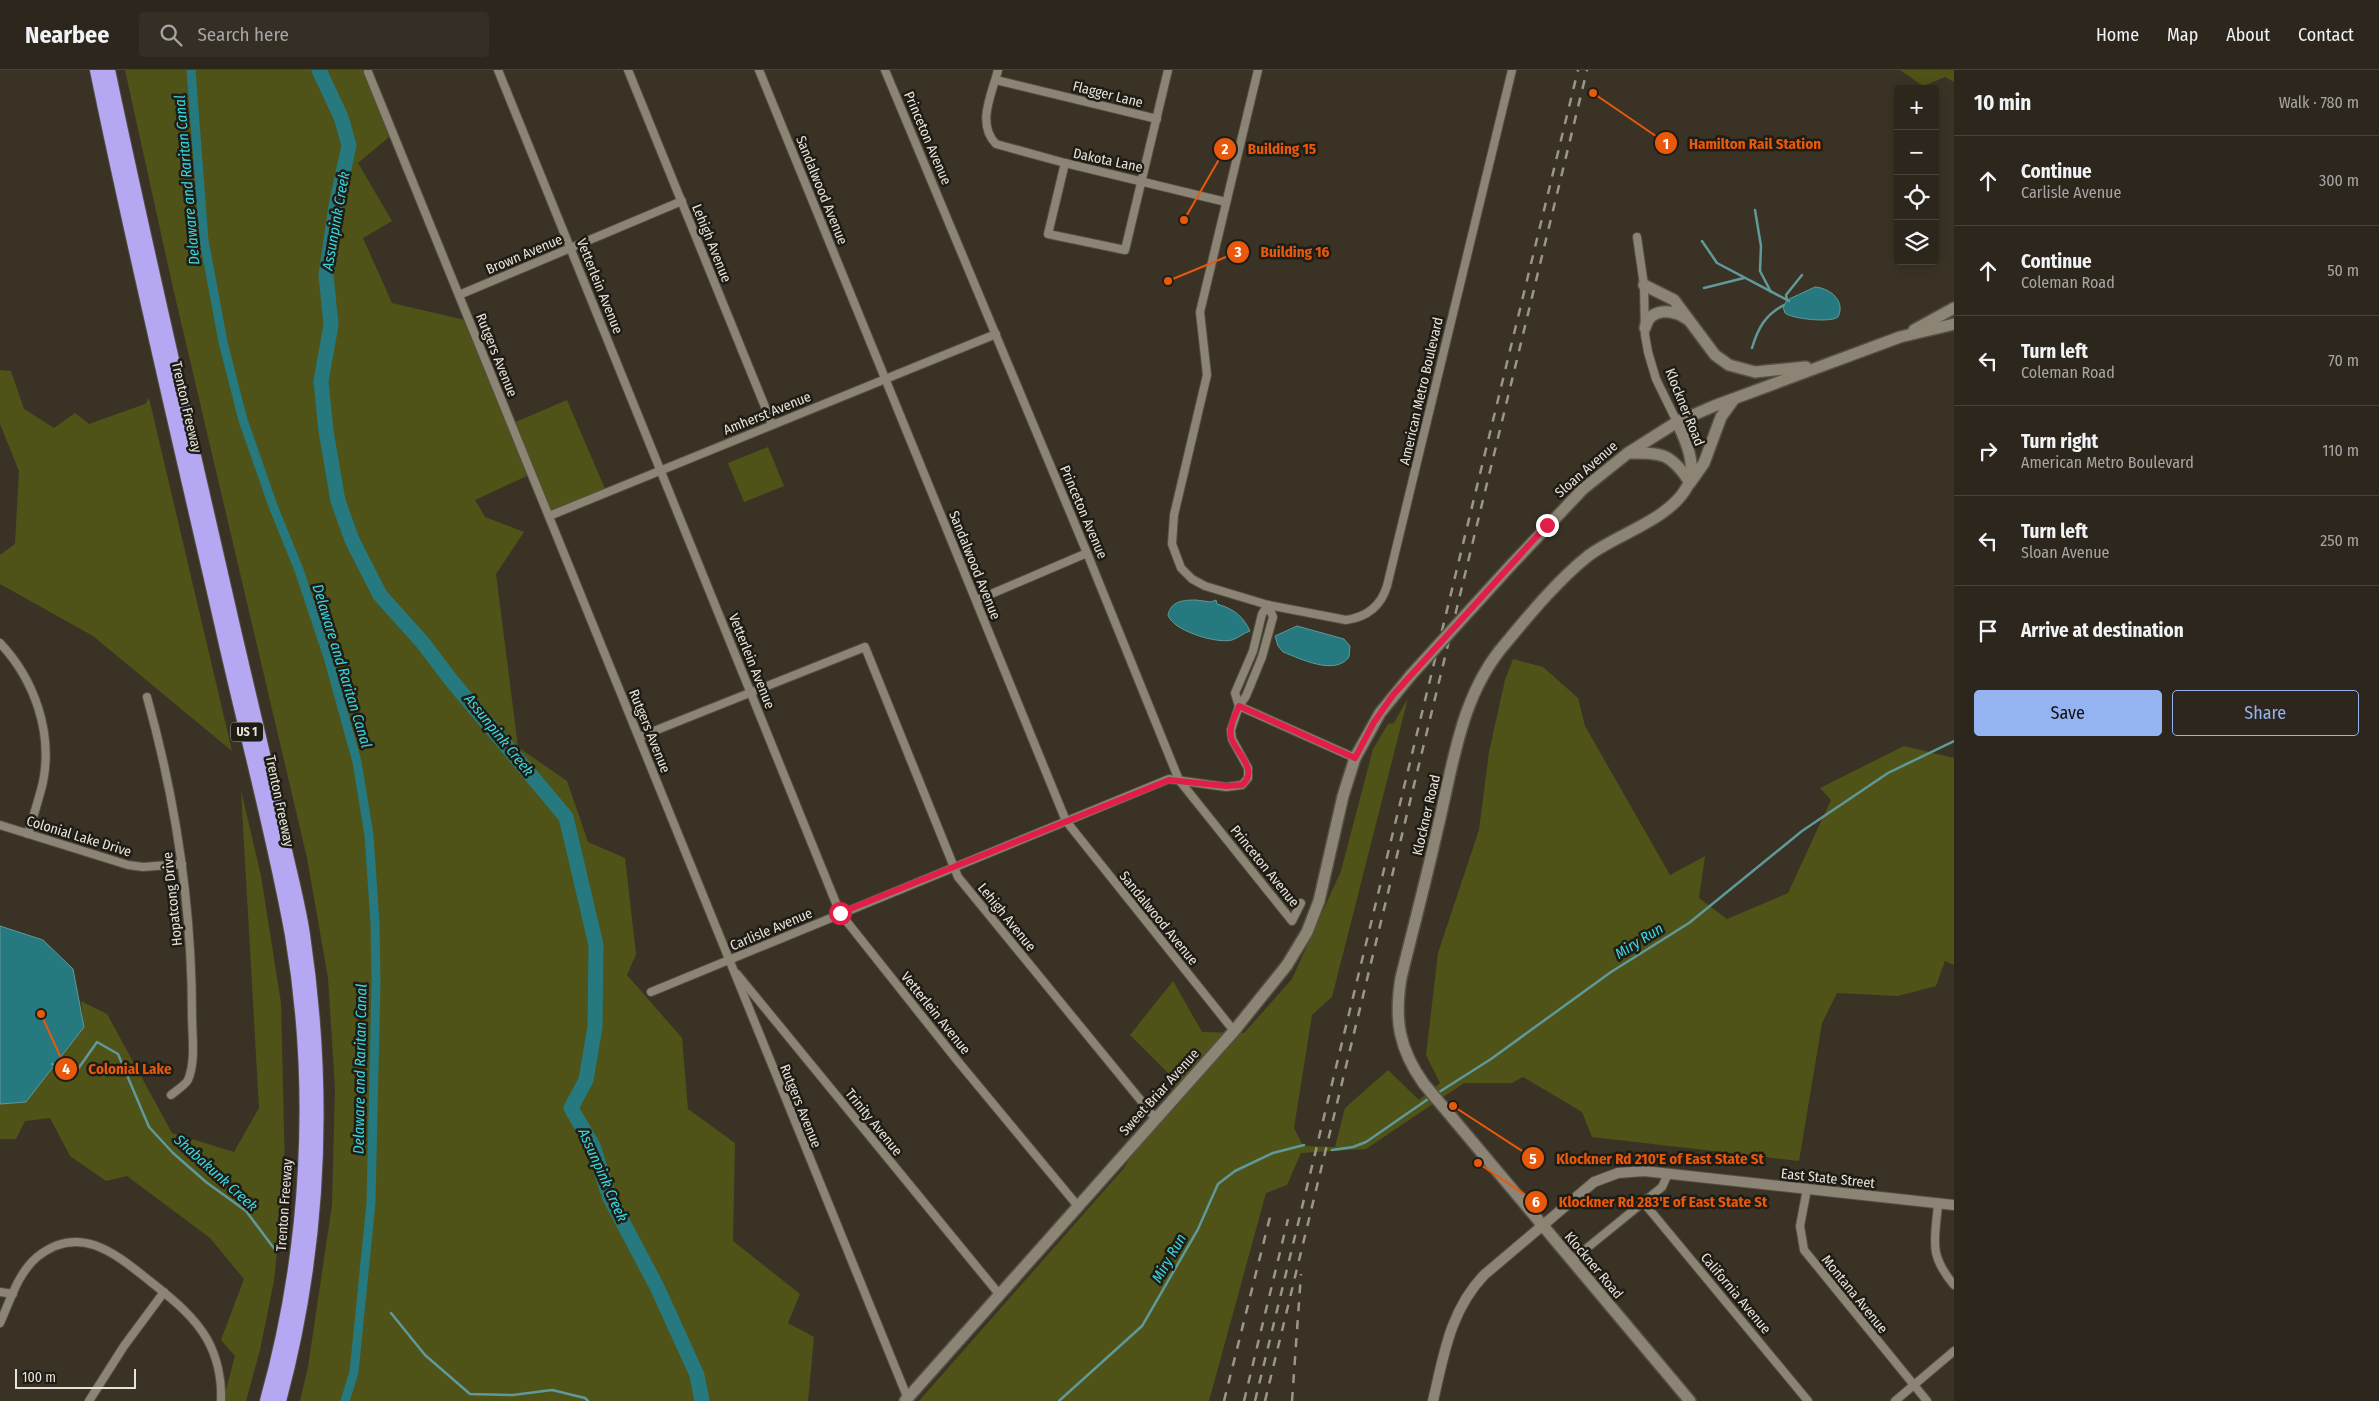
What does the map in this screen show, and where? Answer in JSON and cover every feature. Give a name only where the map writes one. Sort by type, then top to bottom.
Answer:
[{"type":"highway","name":"Trenton Freeway","points":[[97,70],[145,296],[256,768],[291,933],[297,971],[306,1086],[302,1199],[291,1297],[267,1401]]},
{"type":"highway","name":"Trenton Freeway","points":[[108,70],[149,265],[267,766],[302,931],[311,998],[317,1114],[311,1228],[300,1311],[279,1401]]},
{"type":"main road","points":[[1644,285],[1674,300],[1714,354],[1740,369],[1767,372],[1827,364]]},
{"type":"main road","name":"Sloan Avenue","points":[[1900,337],[1954,308]]},
{"type":"main road","points":[[1645,328],[1653,316],[1664,311],[1677,312],[1691,322]]},
{"type":"main road","name":"Sloan Avenue","points":[[1355,758],[1364,738],[1402,685],[1583,489],[1628,453],[1676,422],[1734,399],[1900,337],[1954,324]]},
{"type":"main road","points":[[1628,453],[1665,455],[1677,464],[1688,484],[1704,463],[1719,421],[1734,399]]},
{"type":"main road","name":"Klockner Road","points":[[1676,422],[1688,452],[1691,472],[1688,484],[1667,509],[1598,550],[1576,567],[1504,645],[1488,666],[1472,696],[1460,735],[1398,998],[1397,1018],[1402,1043],[1414,1070],[1424,1084],[1571,1262],[1690,1401]]},
{"type":"main road","name":"Sweet Briar Avenue","points":[[907,1400],[1077,1205],[1234,1031],[1287,965],[1312,921],[1325,883],[1343,796],[1355,758]]},
{"type":"street","name":"Vetterlein Avenue","points":[[498,70],[840,913],[956,1059],[1077,1205]]},
{"type":"street","name":"Lehigh Avenue","points":[[628,70],[772,424]]},
{"type":"street","name":"Sandalwood Avenue","points":[[759,70],[977,600],[1066,822],[1234,1031]]},
{"type":"street","name":"Princeton Avenue","points":[[886,70],[1087,553],[1179,780],[1292,921],[1301,903]]},
{"type":"street","points":[[996,80],[998,70]]},
{"type":"street","points":[[1065,163],[1048,234],[1125,250],[1168,70]]},
{"type":"street","name":"American Metro Boulevard","points":[[1258,70],[1199,316],[1207,379],[1174,515],[1171,541],[1177,562],[1195,581],[1204,586],[1268,606],[1335,619],[1352,619],[1372,610],[1386,592],[1512,70]]},
{"type":"street","name":"Rutgers Avenue","points":[[368,72],[907,1400]]},
{"type":"street","name":"Flagger Lane","points":[[996,80],[1157,119]]},
{"type":"street","name":"Dakota Lane","points":[[996,80],[985,120],[989,137],[996,144],[1007,149],[1143,180],[1226,202]]},
{"type":"street","name":"Brown Avenue","points":[[459,295],[682,201]]},
{"type":"street","name":"Klockner Road","points":[[1637,237],[1644,285],[1645,328],[1653,370],[1676,422]]},
{"type":"street","name":"Amherst Avenue","points":[[549,516],[996,334]]},
{"type":"street","points":[[977,600],[1087,553]]},
{"type":"street","points":[[1179,780],[1236,787],[1245,782],[1248,776],[1248,768],[1232,739],[1231,730],[1239,706],[1246,696],[1262,657],[1273,617],[1268,606],[1262,614],[1253,651],[1236,694],[1239,706]]},
{"type":"street","points":[[0,643],[25,678],[34,696],[43,728],[45,764],[43,781],[28,834]]},
{"type":"street","name":"Lehigh Avenue","points":[[751,692],[865,647],[958,877],[1156,1119]]},
{"type":"street","points":[[639,736],[751,692]]},
{"type":"street","name":"Hopatcong Drive","points":[[147,697],[172,800],[182,864],[191,954],[191,1064],[188,1081],[171,1094]]},
{"type":"street","points":[[1239,706],[1355,758]]},
{"type":"street","name":"Carlisle Avenue","points":[[651,992],[729,964],[840,913],[1169,780],[1179,780]]},
{"type":"street","name":"Colonial Lake Drive","points":[[0,825],[128,865],[143,867],[182,864]]},
{"type":"street","name":"Trinity Avenue","points":[[729,964],[999,1294]]},
{"type":"street","name":"East State Street","points":[[1433,1401],[1451,1328],[1463,1301],[1484,1275],[1541,1225],[1584,1189],[1606,1177],[1630,1171],[1668,1174],[1954,1205]]},
{"type":"street","points":[[1571,1262],[1662,1187],[1668,1174]]},
{"type":"street","name":"Montana Avenue","points":[[1807,1189],[1800,1226],[1804,1250],[1927,1401]]},
{"type":"street","name":"California Avenue","points":[[1644,1203],[1808,1401]]},
{"type":"street","points":[[1938,1204],[1935,1249],[1941,1270],[1954,1285]]},
{"type":"street","points":[[0,1323],[22,1275],[38,1257],[59,1246],[82,1243],[97,1246],[113,1252],[191,1316],[208,1340],[218,1368],[221,1401]]},
{"type":"street","points":[[0,1292],[13,1294]]},
{"type":"street","points":[[89,1401],[124,1346],[164,1292]]},
{"type":"street","points":[[1894,1401],[1954,1351]]},
{"type":"green space","points":[[125,70],[369,70],[389,137],[358,163],[392,221],[363,238],[392,303],[469,321],[511,424],[567,400],[608,496],[550,520],[531,474],[475,500],[485,517],[524,532],[496,574],[518,747],[567,781],[588,842],[625,858],[636,954],[627,975],[682,1038],[688,1109],[735,1143],[733,1241],[800,1294],[788,1323],[814,1337],[808,1401],[300,1401],[308,1367],[332,1205],[335,1088],[328,978],[307,858],[173,288]]},
{"type":"green space","points":[[1900,70],[1954,70],[1954,82],[1945,77],[1922,85]]},
{"type":"green space","points":[[0,370],[11,371],[24,409],[54,428],[75,413],[89,424],[145,404],[149,398],[232,751],[93,636],[0,584],[0,555],[15,544],[19,471],[0,424]]},
{"type":"green space","points":[[768,447],[784,486],[744,502],[728,463]]},
{"type":"green space","points":[[1513,659],[1543,667],[1578,698],[1585,726],[1670,875],[1705,856],[1699,898],[1727,919],[1788,893],[1831,800],[1820,788],[1904,746],[1954,758],[1954,965],[1945,961],[1936,986],[1898,996],[1837,993],[1822,1023],[1799,1161],[1592,1137],[1582,1112],[1523,1077],[1512,1083],[1464,1083],[1366,1149],[1301,1153],[1287,1185],[1266,1193],[1209,1401],[919,1401],[1124,1168],[1177,1082],[1130,1035],[1173,981],[1202,1032],[1244,1033],[1292,979],[1341,871],[1373,749],[1388,724],[1394,723],[1408,698],[1332,997],[1312,1015],[1294,1128],[1303,1146],[1335,1147],[1345,1108],[1388,1070],[1419,1100],[1440,1083],[1426,1055],[1438,953],[1479,830],[1489,752],[1505,680]]},
{"type":"green space","points":[[241,790],[261,876],[281,1003],[285,1172],[274,1281],[260,1350],[246,1401],[223,1401],[235,1356],[221,1340],[244,1279],[210,1238],[127,1176],[106,1181],[70,1156],[50,1118],[25,1121],[16,1139],[0,1139],[0,1104],[26,1102],[84,1027],[81,1001],[107,1014],[172,1133],[234,1152],[259,1108]]},
{"type":"water","points":[[1815,287],[1826,290],[1835,296],[1840,306],[1838,317],[1828,320],[1811,320],[1785,313],[1783,307],[1787,300]]},
{"type":"water","points":[[1216,600],[1217,604],[1237,614],[1250,631],[1232,640],[1216,640],[1186,631],[1172,621],[1168,615],[1175,604],[1182,601],[1211,602]]},
{"type":"water","points":[[1297,626],[1344,639],[1350,646],[1349,657],[1343,663],[1327,666],[1308,662],[1283,652],[1278,646],[1275,636]]},
{"type":"water","points":[[0,926],[43,940],[73,969],[84,1027],[26,1102],[0,1104]]},
{"type":"waterway","name":"Delaware and Raritan Canal","points":[[191,70],[204,240],[223,342],[243,420],[273,506],[299,570],[328,657],[357,762],[369,835],[375,923],[376,981],[371,1203],[354,1372],[345,1401]]},
{"type":"waterway","name":"Assunpink Creek","points":[[319,70],[341,117],[349,145],[336,206],[326,275],[331,325],[321,381],[326,431],[338,501],[352,540],[380,595],[423,643],[451,680],[566,817],[596,945],[595,1027],[586,1080],[571,1108],[593,1146],[609,1196],[657,1287],[697,1375],[702,1401]]},
{"type":"waterway","points":[[1755,210],[1761,246],[1760,271],[1771,292]]},
{"type":"waterway","points":[[1702,241],[1717,263],[1789,301]]},
{"type":"waterway","points":[[1787,300],[1786,295],[1802,275]]},
{"type":"waterway","points":[[1704,288],[1744,278]]},
{"type":"waterway","points":[[1752,348],[1763,323],[1772,313],[1784,305]]},
{"type":"waterway","name":"Miry Run","points":[[1436,1094],[1491,1059],[1611,972],[1689,923],[1802,831],[1888,773],[1954,741]]},
{"type":"waterway","name":"Shabakunk Creek","points":[[52,1064],[73,1076],[97,1042],[118,1054],[149,1127],[173,1153],[206,1182],[246,1211],[276,1251]]},
{"type":"waterway","name":"Miry Run","points":[[1332,1150],[1353,1147],[1366,1142],[1431,1097]]},
{"type":"waterway","name":"Miry Run","points":[[1059,1401],[1142,1326],[1198,1229],[1218,1184],[1235,1171],[1273,1153],[1304,1145]]},
{"type":"waterway","name":"Shabakunk Creek","points":[[391,1313],[425,1355],[470,1394],[513,1395],[552,1390],[585,1398],[588,1401]]},
{"type":"railway","points":[[1255,1401],[1578,70]]},
{"type":"railway","points":[[1265,1401],[1587,70]]},
{"type":"railway","points":[[1224,1401],[1271,1213]]},
{"type":"railway","points":[[1244,1401],[1288,1219]]},
{"type":"railway","points":[[1292,1401],[1301,1274]]},
{"type":"place","name":"Hamilton Rail Station","points":[[1593,93]]},
{"type":"place","name":"Building 15","points":[[1184,220]]},
{"type":"place","name":"Building 16","points":[[1168,281]]},
{"type":"place","name":"Colonial Lake","points":[[41,1014]]},
{"type":"place","name":"Klockner Rd 210'E of East State St","points":[[1453,1106]]},
{"type":"place","name":"Klockner Rd 283'E of East State St","points":[[1478,1163]]},
{"type":"route","points":[[840,913],[1169,780],[1236,787],[1242,785],[1248,778],[1248,768],[1232,739],[1231,730],[1239,706],[1355,758],[1364,738],[1393,695],[1547,525]]}]
